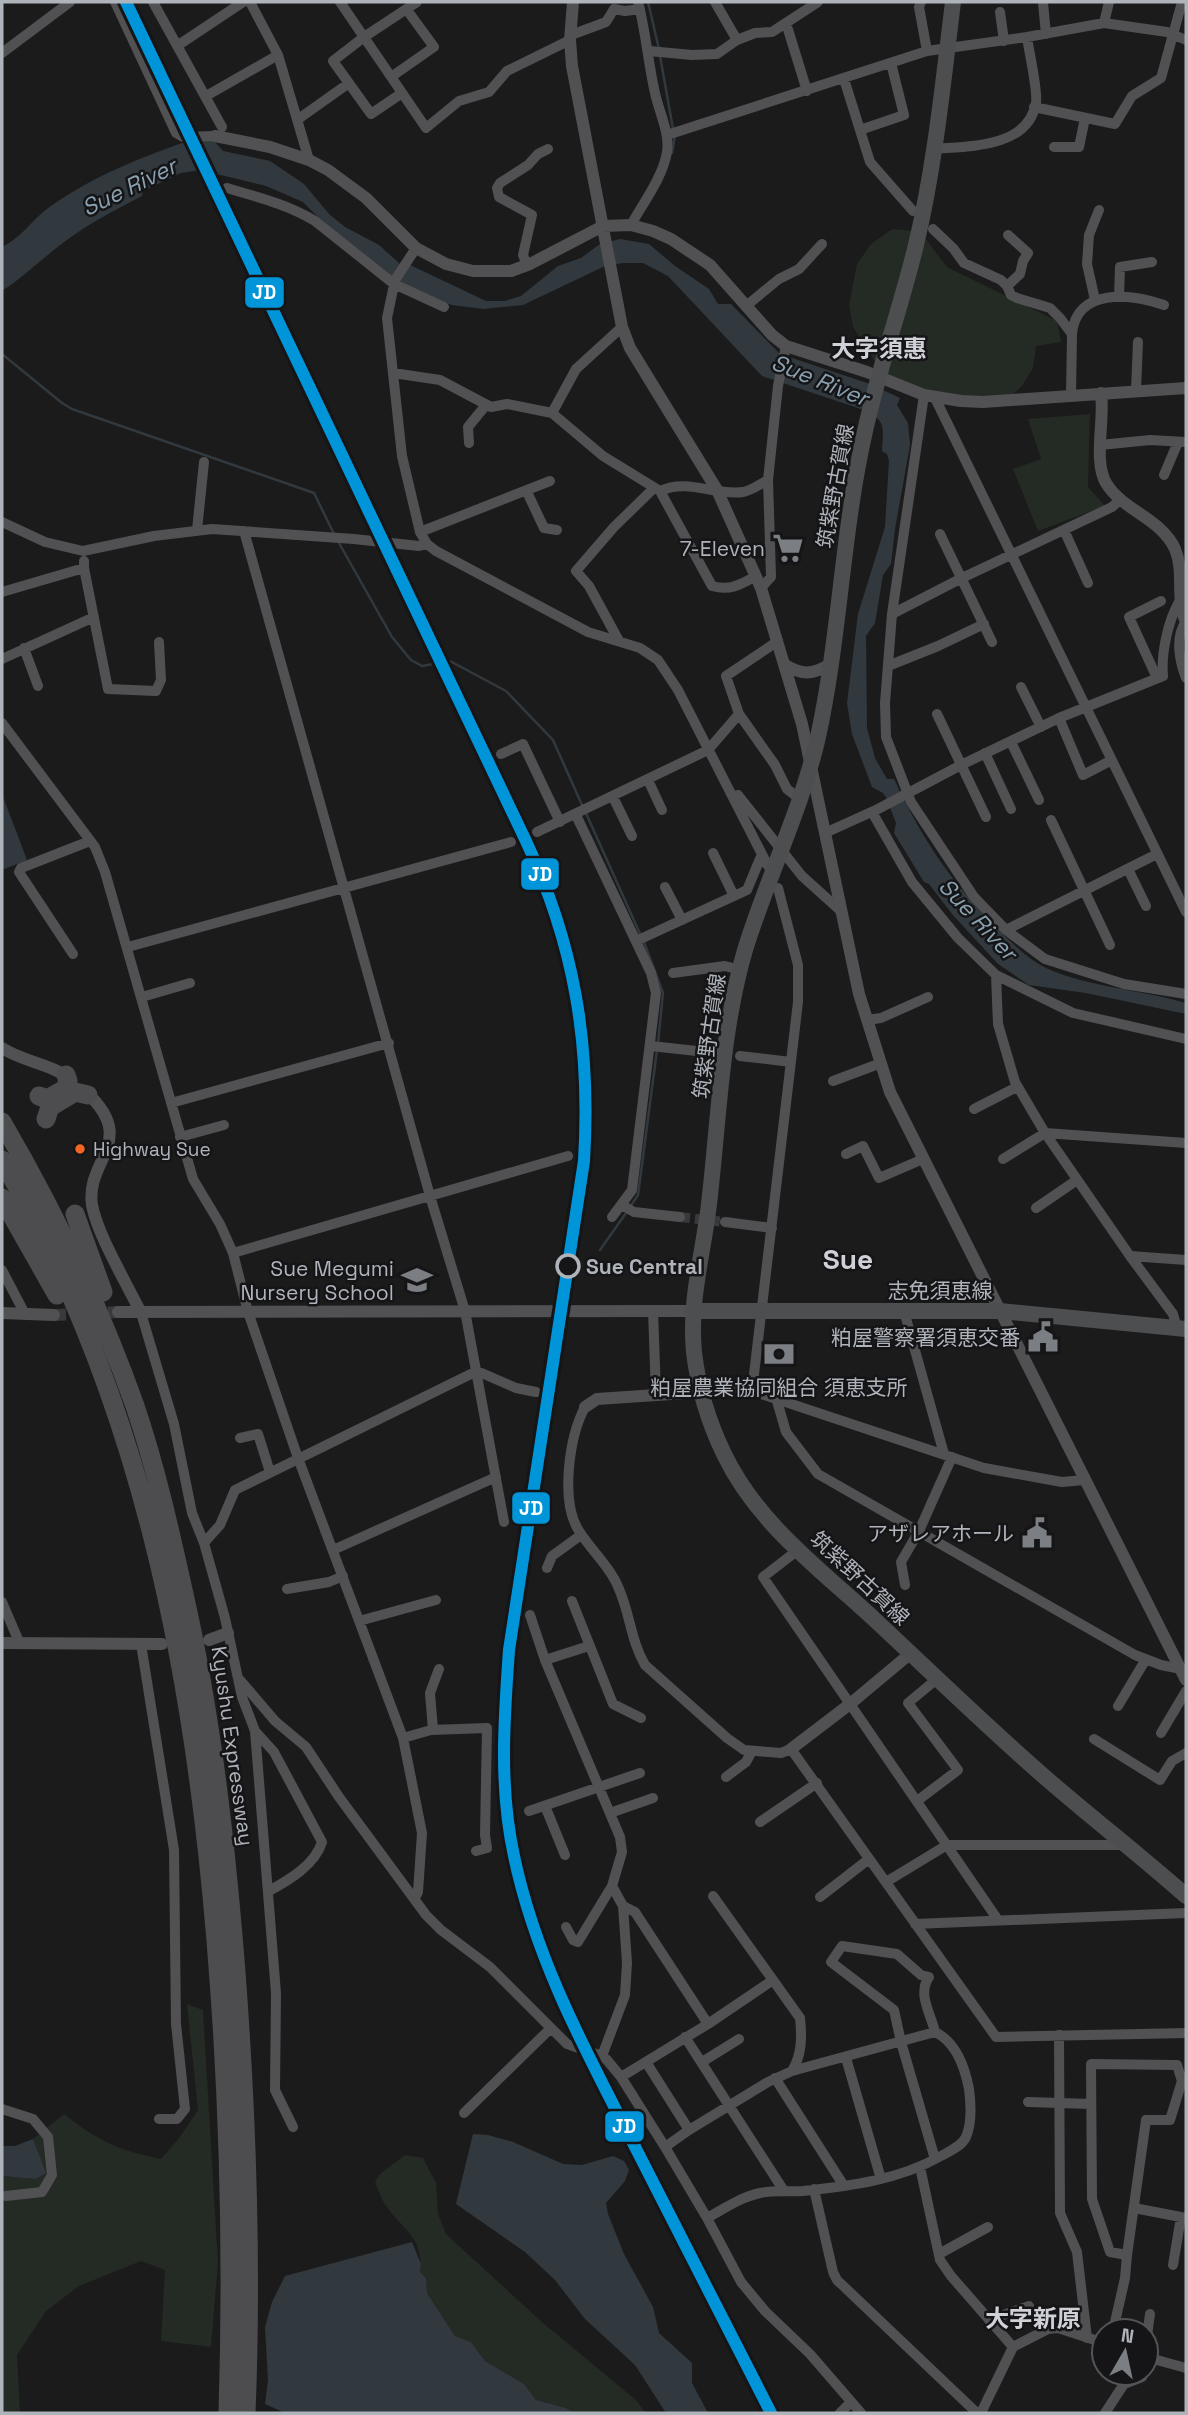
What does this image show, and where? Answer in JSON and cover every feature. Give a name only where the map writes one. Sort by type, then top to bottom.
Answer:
[{"type":"highway","points":[[39,1096],[47,1099],[65,1089],[68,1082],[66,1075]]},
{"type":"highway","points":[[46,1119],[50,1107],[67,1096],[78,1092],[88,1095]]},
{"type":"highway","name":"Kyushu Expressway","points":[[2,1122],[46,1200],[89,1287],[128,1387],[173,1537],[198,1650],[229,1874],[242,2047],[249,2245],[246,2413]]},
{"type":"highway","name":"Kyushu Expressway","points":[[2,1160],[49,1249],[85,1331],[117,1415],[157,1551],[185,1688],[198,1766],[211,1878],[229,2141],[232,2245],[228,2413]]},
{"type":"highway","points":[[2,1198],[57,1295],[102,1389],[145,1506]]},
{"type":"highway","points":[[75,1214],[132,1375],[155,1472]]},
{"type":"main road","name":"筑紫野古賀線","points":[[953,2],[934,149],[916,248],[864,433],[849,520],[824,706],[811,767],[783,850],[756,916],[740,970],[728,1032],[708,1211],[692,1311],[695,1356],[701,1392],[724,1454],[758,1509],[798,1550],[1006,1743],[1186,1896]]},
{"type":"main road","name":"志免須恵線","points":[[692,1311],[1000,1311],[1182,1328]]},
{"type":"street","points":[[2,53],[70,2]]},
{"type":"street","points":[[115,2],[176,134],[183,137],[219,131],[309,160],[356,189],[414,250],[446,264],[473,271],[511,271],[604,231],[631,225],[653,231],[686,248],[710,265],[772,335],[786,346],[867,372],[930,397],[983,402],[1186,388]]},
{"type":"street","points":[[153,2],[206,96],[219,131]]},
{"type":"street","points":[[177,46],[243,2]]},
{"type":"street","points":[[250,2],[278,55],[309,160]]},
{"type":"street","points":[[340,2],[426,128],[458,101],[489,92],[507,71],[606,22],[614,9],[639,5],[657,52],[654,92],[667,135],[667,152],[659,174],[631,225]]},
{"type":"street","points":[[402,93],[371,114],[333,61],[417,2]]},
{"type":"street","points":[[573,2],[572,66],[622,327],[630,348],[717,490],[758,582],[802,723],[859,994],[890,1092],[1183,1674]]},
{"type":"street","points":[[715,2],[737,40]]},
{"type":"street","points":[[657,52],[717,54],[737,40],[755,33],[772,32],[818,2]]},
{"type":"street","points":[[921,2],[919,7],[928,51]]},
{"type":"street","points":[[1104,23],[1109,2]]},
{"type":"street","points":[[1034,107],[1115,124],[1132,96],[1161,78],[1182,2]]},
{"type":"street","points":[[1043,3],[1046,34]]},
{"type":"street","points":[[391,77],[434,47],[407,10]]},
{"type":"street","points":[[1000,12],[1004,41]]},
{"type":"street","points":[[786,23],[807,91]]},
{"type":"street","points":[[667,135],[928,51],[1104,23],[1151,29],[1186,40]]},
{"type":"street","points":[[934,149],[983,145],[1010,138],[1028,121],[1036,102],[1027,37]]},
{"type":"street","points":[[206,96],[278,55]]},
{"type":"street","points":[[860,130],[904,115],[891,63]]},
{"type":"street","points":[[844,79],[870,162],[913,211]]},
{"type":"street","points":[[297,120],[349,83]]},
{"type":"street","points":[[1054,147],[1079,147],[1085,118]]},
{"type":"street","points":[[527,265],[523,255],[532,215],[499,197],[497,188],[500,183],[548,149]]},
{"type":"street","points":[[227,188],[276,202],[302,213],[394,282],[444,307]]},
{"type":"street","points":[[1095,300],[1087,264],[1089,235],[1099,210]]},
{"type":"street","points":[[933,229],[964,263],[1002,280],[1011,295],[1051,308],[1072,334]]},
{"type":"street","points":[[1007,286],[1020,274],[1028,253],[1008,235]]},
{"type":"street","points":[[746,306],[779,279],[799,269],[822,244]]},
{"type":"street","points":[[414,250],[394,282],[387,318],[402,456],[420,532],[427,544],[588,632],[650,653],[667,671],[768,866]]},
{"type":"street","points":[[1119,297],[1120,267],[1152,262]]},
{"type":"street","points":[[1071,395],[1072,334],[1077,314],[1083,306],[1095,300],[1119,297],[1138,298],[1164,305]]},
{"type":"street","points":[[552,413],[576,369],[622,327]]},
{"type":"street","points":[[1136,390],[1138,342]]},
{"type":"street","points":[[393,373],[440,380],[491,407],[518,405],[552,413],[603,456],[657,490],[712,586],[723,589],[771,577],[768,480],[778,386],[786,346]]},
{"type":"street","points":[[825,833],[875,811],[961,765],[1059,718],[1163,676],[1162,665],[1173,613],[1179,602],[1183,563],[1161,528],[1121,499],[1105,482],[1100,458],[1103,407],[1101,393]]},
{"type":"street","points":[[930,397],[1013,554],[1186,912]]},
{"type":"street","points":[[930,397],[892,614],[885,703],[886,737],[906,795],[974,897],[1006,930],[1045,959],[1124,984],[1186,994]]},
{"type":"street","points":[[469,443],[468,428],[486,405]]},
{"type":"street","points":[[1100,445],[1150,440],[1182,442],[1164,475]]},
{"type":"street","points":[[197,530],[204,462]]},
{"type":"street","points":[[619,641],[589,586],[576,571],[614,527],[657,490],[687,485],[744,492],[768,480]]},
{"type":"street","points":[[420,532],[550,481]]},
{"type":"street","points":[[527,492],[544,528],[557,530]]},
{"type":"street","points":[[892,614],[1112,507],[1121,499]]},
{"type":"street","points":[[2,522],[45,542],[83,551],[197,530],[354,538],[419,546],[427,544]]},
{"type":"street","points":[[1064,530],[1087,583]]},
{"type":"street","points":[[244,531],[430,1196],[465,1311],[504,1522]]},
{"type":"street","points":[[940,534],[992,642]]},
{"type":"street","points":[[83,551],[108,689],[156,691],[160,688],[159,642]]},
{"type":"street","points":[[2,592],[84,568]]},
{"type":"street","points":[[1157,678],[1129,617],[1161,601]]},
{"type":"street","points":[[1179,602],[1186,621],[1180,633],[1179,650],[1186,678]]},
{"type":"street","points":[[2,659],[94,617]]},
{"type":"street","points":[[888,666],[984,624]]},
{"type":"street","points":[[778,641],[726,676],[739,714],[775,765],[787,789],[800,799]]},
{"type":"street","points":[[24,648],[38,686]]},
{"type":"street","points":[[785,665],[810,675],[829,665]]},
{"type":"street","points":[[1020,687],[1041,727]]},
{"type":"street","points":[[537,832],[708,750],[739,714]]},
{"type":"street","points":[[937,714],[986,817]]},
{"type":"street","points":[[1059,718],[1083,775],[1112,760]]},
{"type":"street","points":[[2,723],[90,841],[105,872],[192,1179],[220,1224],[233,1253],[248,1311],[298,1458],[403,1738],[422,1833],[418,1892],[415,1898]]},
{"type":"street","points":[[1012,742],[1039,800]]},
{"type":"street","points":[[502,754],[523,744],[560,822]]},
{"type":"street","points":[[985,753],[1012,809]]},
{"type":"street","points":[[725,779],[802,876],[842,912]]},
{"type":"street","points":[[648,780],[662,810]]},
{"type":"street","points":[[613,797],[632,836]]},
{"type":"street","points":[[875,811],[912,882],[958,938],[996,975],[1073,1013],[1186,1039]]},
{"type":"street","points":[[576,815],[655,984],[656,1005],[632,1190],[612,1217]]},
{"type":"street","points":[[1051,820],[1110,945]]},
{"type":"street","points":[[73,954],[19,872],[21,868],[90,841]]},
{"type":"street","points":[[128,947],[511,842]]},
{"type":"street","points":[[713,853],[734,896]]},
{"type":"street","points":[[636,941],[747,890],[762,854]]},
{"type":"street","points":[[1006,930],[1157,854]]},
{"type":"street","points":[[1128,869],[1146,906]]},
{"type":"street","points":[[665,887],[682,920]]},
{"type":"street","points":[[752,1391],[798,1002],[798,965],[778,888]]},
{"type":"street","points":[[673,973],[725,965],[740,970]]},
{"type":"street","points":[[996,975],[998,1024],[1017,1087],[1129,1256],[1182,1328]]},
{"type":"street","points":[[142,997],[190,983]]},
{"type":"street","points":[[867,1020],[881,1018],[928,997]]},
{"type":"street","points":[[171,1103],[389,1043]]},
{"type":"street","points":[[651,1046],[715,1053]]},
{"type":"street","points":[[2,1048],[15,1057],[66,1075],[88,1095],[105,1116],[110,1136],[93,1187],[91,1201],[95,1218],[141,1312],[174,1424],[192,1513],[204,1544],[240,1680],[242,1697],[256,1731],[276,1993],[275,2090],[293,2127]]},
{"type":"street","points":[[740,1056],[791,1062]]},
{"type":"street","points":[[833,1081],[881,1063]]},
{"type":"street","points":[[974,1109],[1017,1087]]},
{"type":"street","points":[[180,1137],[224,1125]]},
{"type":"street","points":[[1003,1159],[1045,1133],[1186,1143]]},
{"type":"street","points":[[846,1154],[863,1146],[879,1178],[923,1159]]},
{"type":"street","points":[[233,1253],[568,1156]]},
{"type":"street","points":[[1036,1208],[1077,1180]]},
{"type":"street","points":[[622,1205],[634,1212],[680,1217]]},
{"type":"street","points":[[725,1222],[772,1228]]},
{"type":"street","points":[[1129,1256],[1186,1260]]},
{"type":"street","points":[[2,1270],[25,1314]]},
{"type":"street","points":[[653,1310],[656,1395]]},
{"type":"street","points":[[118,1312],[692,1311]]},
{"type":"street","points":[[904,1311],[948,1455],[919,1531],[901,1562],[905,1585]]},
{"type":"street","points":[[2,1314],[54,1315]]},
{"type":"street","points":[[204,1544],[220,1525],[235,1490],[477,1371],[516,1388],[536,1392]]},
{"type":"street","points":[[911,1653],[791,1749],[780,1753],[744,1750],[727,1738],[645,1665],[636,1650],[618,1585],[572,1519],[568,1502],[577,1422],[585,1407],[597,1399],[734,1389],[752,1391],[984,1468],[1062,1482],[1084,1480]]},
{"type":"street","points":[[778,1401],[786,1432],[818,1474],[1146,1659],[1183,1674]]},
{"type":"street","points":[[240,1438],[258,1434],[270,1472]]},
{"type":"street","points":[[333,1550],[496,1477]]},
{"type":"street","points":[[547,1567],[552,1556],[581,1535]]},
{"type":"street","points":[[798,1550],[763,1577],[998,1920]]},
{"type":"street","points":[[287,1589],[329,1582],[343,1576]]},
{"type":"street","points":[[359,1621],[436,1600]]},
{"type":"street","points":[[572,1601],[612,1704],[641,1718]]},
{"type":"street","points":[[2,1602],[20,1644]]},
{"type":"street","points":[[530,1615],[545,1660],[620,1837],[622,1852],[612,1886],[578,1942],[573,1941],[566,1927]]},
{"type":"street","points":[[209,1640],[228,1633]]},
{"type":"street","points":[[2,1643],[162,1644]]},
{"type":"street","points":[[141,1644],[174,1850],[176,2024],[185,2109],[177,2119],[159,2119]]},
{"type":"street","points":[[545,1660],[589,1646]]},
{"type":"street","points":[[1118,1706],[1146,1659]]},
{"type":"street","points":[[433,1730],[430,1693],[439,1669]]},
{"type":"street","points":[[917,1801],[958,1770],[908,1703],[938,1678]]},
{"type":"street","points":[[240,1680],[275,1721],[306,1747],[339,1797],[426,1915],[441,1930],[490,1967],[567,2044],[601,2056],[621,2077],[707,2218],[741,2282],[765,2311],[810,2354],[861,2413]]},
{"type":"street","points":[[1161,1732],[1186,1690]]},
{"type":"street","points":[[403,1738],[433,1730],[487,1728],[485,1835],[488,1848],[476,1851]]},
{"type":"street","points":[[256,1731],[274,1752],[322,1842],[318,1854],[269,1891]]},
{"type":"street","points":[[1094,1740],[1160,1780],[1172,1761],[1186,1753]]},
{"type":"street","points":[[791,1749],[996,2036],[1186,2033]]},
{"type":"street","points":[[726,1777],[746,1762],[752,1751]]},
{"type":"street","points":[[529,1811],[640,1773]]},
{"type":"street","points":[[760,1822],[817,1783]]},
{"type":"street","points":[[610,1813],[653,1798]]},
{"type":"street","points":[[545,1805],[565,1855]]},
{"type":"street","points":[[886,1882],[947,1845],[1122,1844]]},
{"type":"street","points":[[820,1897],[869,1859]]},
{"type":"street","points":[[601,2056],[625,1995],[627,1963],[623,1906],[612,1886]]},
{"type":"street","points":[[713,1896],[800,2018],[802,2037],[797,2063],[792,2071]]},
{"type":"street","points":[[623,1906],[635,1912],[708,2024]]},
{"type":"street","points":[[915,1924],[1186,1913]]},
{"type":"street","points":[[929,1977],[922,1975],[897,1954],[842,1946],[831,1962],[894,2010],[935,2159]]},
{"type":"street","points":[[935,2032],[923,1995],[929,1977],[944,1965]]},
{"type":"street","points":[[621,2077],[708,2024],[773,1980]]},
{"type":"street","points":[[464,2113],[551,2028]]},
{"type":"street","points":[[665,2147],[775,2078],[792,2071],[935,2032],[942,2035],[961,2059],[969,2091],[970,2120],[966,2139],[935,2159],[867,2184],[750,2195],[707,2218]]},
{"type":"street","points":[[1059,2035],[1060,2213],[1077,2252],[1087,2338]]},
{"type":"street","points":[[685,2037],[784,2191]]},
{"type":"street","points":[[702,2062],[739,2039]]},
{"type":"street","points":[[846,2057],[881,2179]]},
{"type":"street","points":[[646,2062],[689,2130]]},
{"type":"street","points":[[1116,2317],[1125,2278],[1146,2120],[1170,2120],[1184,2081],[1177,2065],[1091,2064],[1092,2199],[1110,2252],[1127,2255]]},
{"type":"street","points":[[775,2078],[844,2186]]},
{"type":"street","points":[[1028,2102],[1091,2104]]},
{"type":"street","points":[[2,2109],[33,2119],[48,2137],[52,2175],[41,2192],[6,2196]]},
{"type":"street","points":[[920,2166],[939,2254],[951,2276],[1013,2347]]},
{"type":"street","points":[[814,2189],[832,2272],[837,2280],[979,2413],[1013,2347],[1048,2329],[1058,2329],[1090,2339]]},
{"type":"street","points":[[1134,2207],[1183,2218],[1173,2265]]},
{"type":"street","points":[[939,2254],[988,2227]]},
{"type":"street","points":[[989,2320],[1029,2306]]},
{"type":"street","points":[[1160,2365],[1186,2368]]},
{"type":"street","points":[[1105,2413],[1122,2387]]},
{"type":"street","points":[[840,2413],[851,2402]]},
{"type":"shaded area","points":[[892,229],[914,231],[925,238],[947,267],[1057,321],[1061,342],[1036,346],[1033,368],[1022,386],[1012,395],[978,399],[905,386],[882,373],[853,327],[849,305],[857,264],[871,244]]},
{"type":"shaded area","points":[[1090,414],[1088,487],[1105,506],[1038,531],[1013,469],[1041,459],[1028,419]]},
{"type":"shaded area","points":[[187,2004],[203,2010],[218,2263],[211,2347],[161,2341],[165,2270],[141,2261],[79,2286],[46,2311],[17,2355],[20,2413],[2,2413],[2,2176],[36,2179],[45,2173],[33,2139],[64,2114],[109,2143],[161,2159],[198,2110]]},
{"type":"shaded area","points":[[405,2155],[423,2158],[436,2183],[438,2214],[446,2234],[543,2323],[636,2400],[646,2413],[575,2413],[536,2400],[524,2384],[485,2361],[471,2342],[455,2336],[427,2293],[426,2278],[420,2272],[415,2241],[384,2203],[375,2182],[380,2174]]},
{"type":"water","name":"Sue River","points":[[188,141],[214,141],[223,151],[270,161],[304,184],[329,214],[345,227],[379,245],[400,264],[408,264],[486,301],[505,301],[521,296],[558,266],[581,258],[600,244],[620,239],[649,244],[709,289],[718,304],[731,304],[780,354],[870,384],[900,398],[897,405],[908,423],[910,445],[891,564],[883,575],[875,623],[866,636],[867,728],[875,758],[887,779],[894,779],[915,821],[951,876],[980,911],[1026,955],[1046,968],[1079,980],[1186,1003],[1186,1014],[1086,993],[1029,985],[998,964],[952,914],[929,884],[924,882],[894,833],[896,823],[886,797],[872,787],[852,734],[847,703],[858,614],[885,527],[889,461],[887,454],[882,451],[883,430],[877,418],[864,410],[762,376],[668,276],[643,263],[605,266],[523,305],[483,309],[452,305],[423,295],[391,276],[303,202],[266,186],[200,170],[181,173],[143,191],[142,196],[71,237],[2,291],[2,247],[16,238],[44,211],[101,177],[134,161]]},
{"type":"water","points":[[2,794],[27,860],[2,870]]},
{"type":"water","points":[[473,2134],[513,2142],[563,2164],[582,2165],[613,2156],[624,2161],[629,2170],[625,2181],[606,2203],[608,2214],[624,2254],[653,2307],[659,2333],[692,2363],[692,2383],[708,2413],[666,2413],[635,2365],[585,2319],[555,2280],[525,2252],[456,2204]]},
{"type":"water","points":[[33,2139],[46,2173],[36,2179],[2,2176],[2,2146],[15,2146]]},
{"type":"water","points":[[412,2242],[421,2264],[420,2272],[426,2278],[427,2293],[455,2336],[471,2342],[485,2361],[524,2384],[536,2400],[575,2413],[285,2413],[265,2404],[268,2380],[265,2327],[272,2302],[285,2276]]},
{"type":"waterway","points":[[648,2],[659,49]]},
{"type":"waterway","points":[[660,56],[673,129]]},
{"type":"waterway","points":[[672,153],[675,135]]},
{"type":"waterway","points":[[2,354],[72,409],[314,493],[334,534]]},
{"type":"waterway","points":[[339,543],[392,637],[411,660],[422,666],[450,661],[506,691],[553,740],[582,805]]},
{"type":"waterway","points":[[585,811],[641,936]]},
{"type":"waterway","points":[[644,942],[663,993],[658,1043]]},
{"type":"waterway","points":[[630,1207],[638,1195],[657,1050]]},
{"type":"waterway","points":[[600,1250],[626,1213]]},
{"type":"tunnel","points":[[680,1217],[725,1222]]},
{"type":"tunnel","points":[[54,1315],[118,1312]]},
{"type":"transit line","name":"JD","points":[[126,2],[525,839],[556,918],[567,957],[582,1036],[586,1118],[584,1161],[509,1650],[504,1753],[509,1830],[523,1893],[563,2001],[771,2413]]},
{"type":"place","name":"7-Eleven","points":[[788,548]]},
{"type":"place","name":"Highway Sue","points":[[80,1149]]},
{"type":"place","name":"Sue Central","points":[[568,1266]]},
{"type":"place","name":"Sue Megumi Nursery School","points":[[417,1280]]},
{"type":"place","name":"粕屋警察署須恵交番","points":[[1043,1337]]},
{"type":"place","name":"粕屋農業協同組合 須恵支所","points":[[779,1354]]},
{"type":"place","name":"アザレアホール","points":[[1037,1533]]},
{"type":"district","name":"大字須惠","points":[[879,348]]},
{"type":"district","name":"Sue","points":[[848,1259]]},
{"type":"district","name":"大字新原","points":[[1033,2318]]}]
